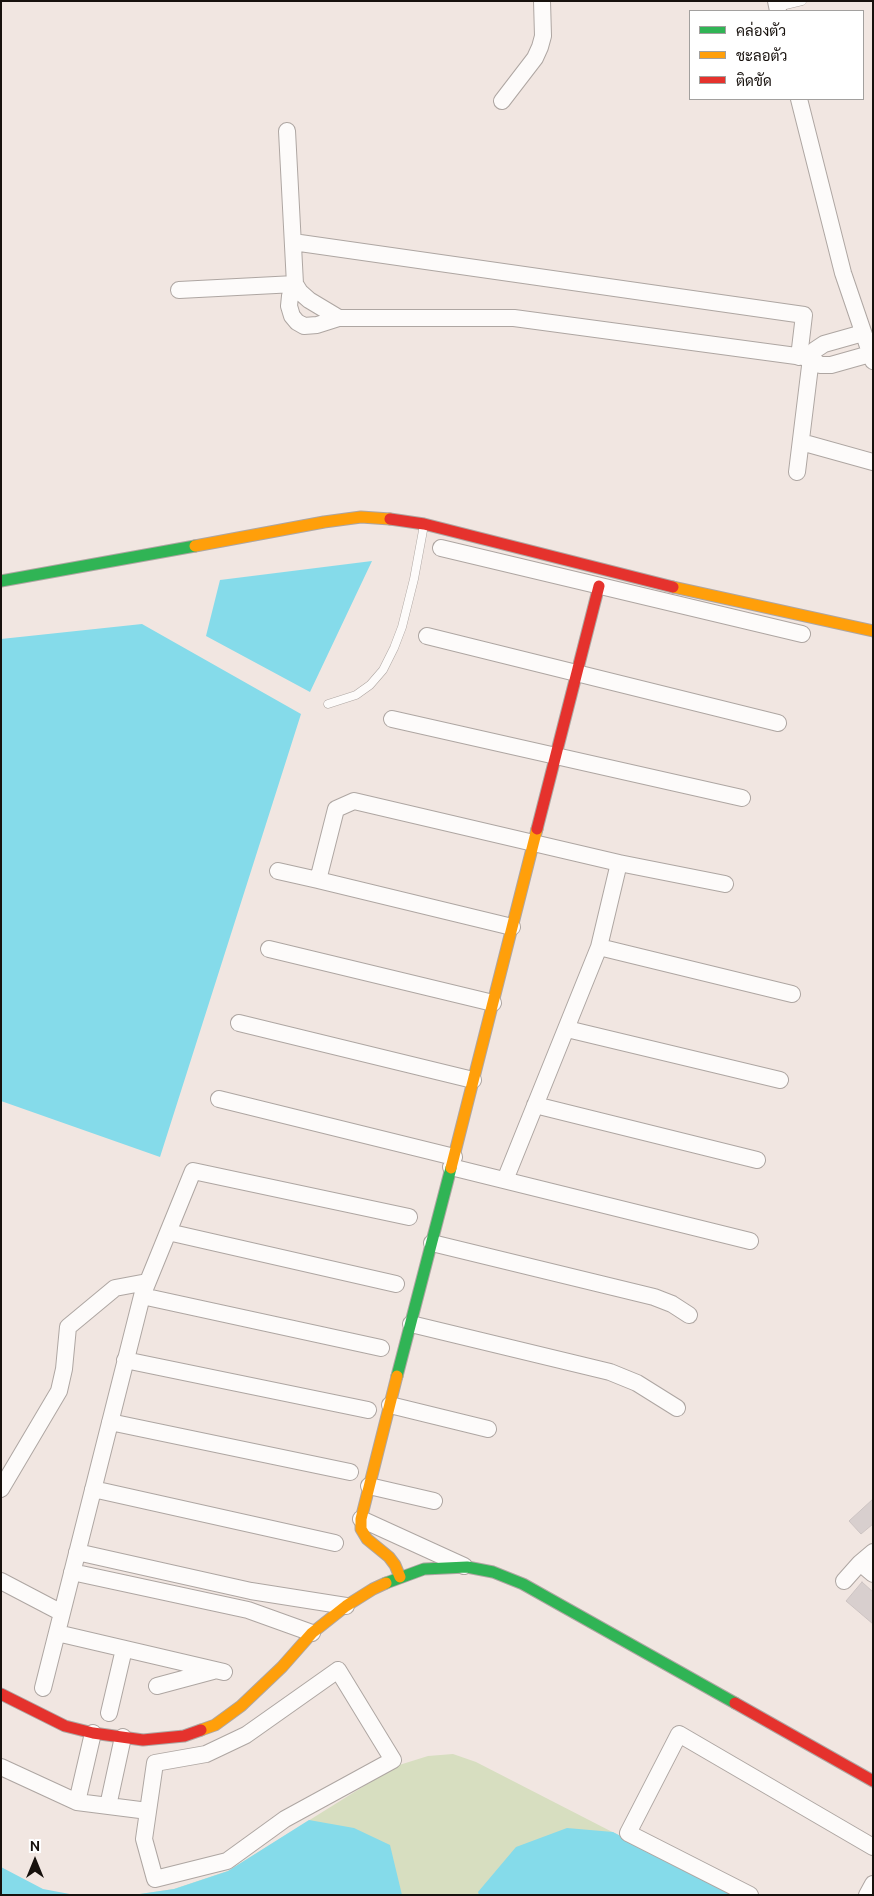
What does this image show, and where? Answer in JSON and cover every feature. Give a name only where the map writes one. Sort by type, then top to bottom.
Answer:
[{"type":"street","points":[[502,101],[535,58],[540,47],[543,36],[542,1]]},
{"type":"street","points":[[287,131],[295,284],[290,296],[290,306],[292,316],[304,326],[317,325],[339,318],[514,318],[805,357],[820,365],[831,365],[871,357],[843,273],[799,100]]},
{"type":"street","points":[[293,242],[804,315],[805,357],[801,442],[797,472]]},
{"type":"street","points":[[179,290],[295,284]]},
{"type":"street","points":[[295,284],[300,292],[309,300],[339,318]]},
{"type":"street","points":[[805,357],[824,344],[862,333]]},
{"type":"street","points":[[801,442],[873,462]]},
{"type":"street","points":[[1,581],[324,522],[361,517],[394,519],[424,524],[668,586],[873,631]]},
{"type":"street","points":[[441,548],[802,634]]},
{"type":"street","points":[[400,1577],[389,1557],[366,1540],[361,1529],[361,1519],[599,586]]},
{"type":"street","points":[[427,636],[778,723]]},
{"type":"street","points":[[392,719],[742,798]]},
{"type":"street","points":[[318,880],[336,809],[354,801],[619,863],[725,884]]},
{"type":"street","points":[[505,1180],[599,947],[619,863]]},
{"type":"street","points":[[278,871],[512,928]]},
{"type":"street","points":[[599,947],[792,994]]},
{"type":"street","points":[[269,948],[493,1003]]},
{"type":"street","points":[[239,1023],[473,1080]]},
{"type":"street","points":[[566,1029],[780,1080]]},
{"type":"street","points":[[219,1099],[452,1162],[505,1180],[750,1242]]},
{"type":"street","points":[[535,1105],[757,1160]]},
{"type":"street","points":[[43,1688],[144,1289],[193,1170],[409,1217]]},
{"type":"street","points":[[168,1232],[396,1284]]},
{"type":"street","points":[[432,1243],[654,1297],[672,1304],[689,1315]]},
{"type":"street","points":[[1,1489],[60,1391],[68,1327],[115,1288],[144,1289],[380,1348]]},
{"type":"street","points":[[411,1324],[610,1372],[637,1383],[677,1408]]},
{"type":"street","points":[[125,1360],[368,1410]]},
{"type":"street","points":[[390,1405],[488,1429]]},
{"type":"street","points":[[110,1422],[350,1472]]},
{"type":"street","points":[[369,1486],[434,1501]]},
{"type":"street","points":[[93,1489],[335,1543]]},
{"type":"street","points":[[361,1519],[467,1567],[492,1572],[523,1584],[873,1781]]},
{"type":"street","points":[[77,1552],[251,1590],[346,1606]]},
{"type":"street","points":[[844,1581],[867,1558],[873,1574]]},
{"type":"street","points":[[1,1694],[65,1726],[93,1733],[143,1740],[184,1736],[215,1725],[240,1706],[275,1674],[312,1633],[346,1606],[373,1589],[424,1569],[467,1567]]},
{"type":"street","points":[[72,1572],[248,1610],[312,1633]]},
{"type":"street","points":[[1,1581],[62,1612]]},
{"type":"street","points":[[57,1633],[220,1671],[157,1686]]},
{"type":"street","points":[[109,1713],[124,1649]]},
{"type":"street","points":[[338,1670],[392,1760],[285,1819],[227,1861],[155,1879],[144,1839],[148,1811],[156,1763],[206,1754],[246,1735],[338,1670]]},
{"type":"street","points":[[77,1802],[93,1733]]},
{"type":"street","points":[[750,1895],[628,1833],[679,1734],[873,1847]]},
{"type":"street","points":[[108,1806],[123,1737]]},
{"type":"street","points":[[1,1767],[77,1802],[148,1811]]},
{"type":"street","points":[[867,1895],[873,1884]]},
{"type":"lane","points":[[777,7],[802,1]]},
{"type":"lane","points":[[328,704],[356,695],[370,685],[383,670],[402,627],[414,579],[424,524]]},
{"type":"green space","points":[[453,1754],[476,1762],[735,1895],[133,1895],[174,1889],[228,1871],[396,1766],[428,1756]]},
{"type":"water","points":[[372,561],[310,692],[206,636],[220,580]]},
{"type":"water","points":[[142,624],[301,714],[160,1157],[1,1101],[1,639]]},
{"type":"water","points":[[309,1820],[354,1828],[390,1845],[402,1895],[133,1895],[174,1889],[228,1871]]},
{"type":"water","points":[[567,1828],[613,1832],[735,1895],[479,1895],[478,1892],[516,1847]]},
{"type":"water","points":[[1,1867],[43,1889],[75,1895],[1,1895]]},
{"type":"building","points":[[873,1499],[873,1524],[861,1534],[849,1521]]},
{"type":"building","points":[[862,1582],[873,1592],[873,1624],[846,1601]]},
{"type":"traffic: fast","points":[[1,581],[195,546]]},
{"type":"traffic: fast","points":[[397,1376],[451,1168]]},
{"type":"traffic: fast","points":[[386,1583],[424,1569],[467,1567],[493,1572],[523,1584],[735,1703]]},
{"type":"traffic: slow","points":[[195,546],[324,522],[361,517],[390,519]]},
{"type":"traffic: slow","points":[[673,587],[873,631]]},
{"type":"traffic: slow","points":[[451,1168],[537,829]]},
{"type":"traffic: slow","points":[[397,1376],[361,1519],[361,1529],[367,1539],[389,1557],[400,1577]]},
{"type":"traffic: slow","points":[[201,1730],[215,1725],[241,1706],[282,1667],[312,1633],[346,1606],[386,1583]]},
{"type":"traffic: jam","points":[[390,519],[424,524],[673,587]]},
{"type":"traffic: jam","points":[[537,829],[599,586]]},
{"type":"traffic: jam","points":[[1,1694],[65,1726],[93,1733],[143,1740],[184,1736],[201,1730]]},
{"type":"traffic: jam","points":[[735,1703],[873,1781]]}]
